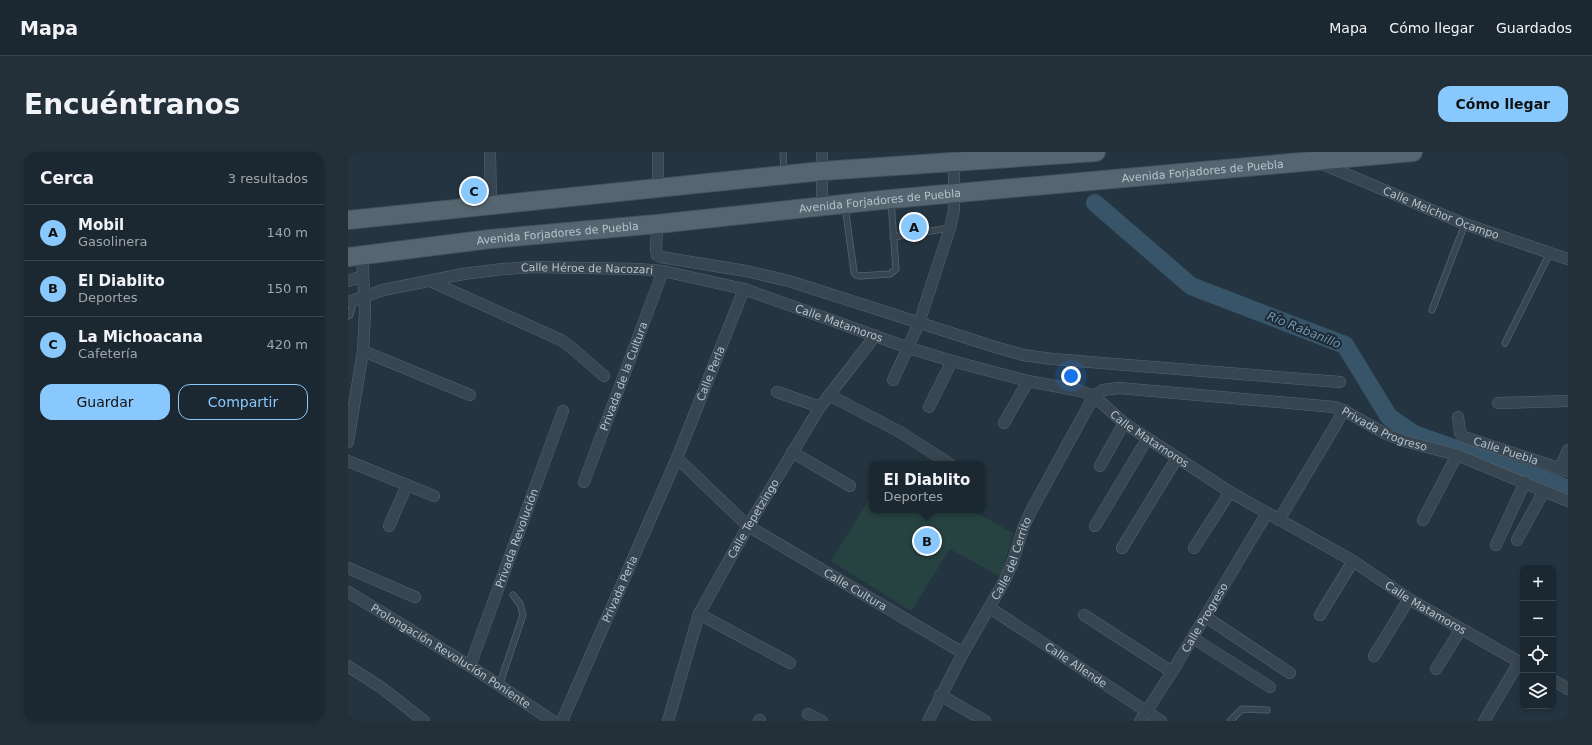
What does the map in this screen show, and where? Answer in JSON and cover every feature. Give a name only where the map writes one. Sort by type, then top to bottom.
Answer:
[{"type":"main road","points":[[348,220],[784,175],[1049,154],[1096,152]]},
{"type":"main road","name":"Avenida Forjadores de Puebla","points":[[355,256],[490,239],[658,224],[891,199],[1413,152]]},
{"type":"street","points":[[490,152],[491,206]]},
{"type":"street","points":[[658,152],[658,188]]},
{"type":"street","points":[[822,152],[822,206]]},
{"type":"street","name":"Calle Melchor Ocampo","points":[[1315,161],[1465,224],[1568,259]]},
{"type":"street","points":[[894,380],[919,323],[950,228],[954,210],[955,194],[954,162]]},
{"type":"street","points":[[658,224],[656,251],[661,257],[746,271],[789,281],[995,347],[1023,354],[1052,359],[1340,382]]},
{"type":"street","points":[[348,442],[362,351],[364,295],[363,276],[355,256]]},
{"type":"street","name":"Calle Héroe de Nacozari","points":[[351,301],[364,295],[383,290],[463,274],[532,267],[638,269],[662,271],[744,289]]},
{"type":"street","name":"Privada de la Cultura","points":[[584,482],[662,271]]},
{"type":"street","points":[[348,281],[363,276]]},
{"type":"street","name":"Privada de la Cultura","points":[[430,281],[561,340],[604,376]]},
{"type":"street","name":"Calle Matamoros","points":[[744,289],[908,348],[1028,381],[1081,391],[1094,396],[1124,423],[1230,492],[1353,561],[1409,599],[1520,662]]},
{"type":"street","name":"Calle Perla","points":[[677,458],[744,289]]},
{"type":"street","name":"Calle Tepetzingo","points":[[668,721],[699,614],[748,526],[820,407],[875,336]]},
{"type":"street","points":[[362,351],[470,395]]},
{"type":"street","points":[[929,407],[952,361]]},
{"type":"street","points":[[1004,423],[1028,381]]},
{"type":"street","points":[[1094,396],[1103,390],[1119,388],[1334,407],[1343,410]]},
{"type":"street","points":[[777,392],[820,407]]},
{"type":"street","points":[[829,395],[900,432],[945,461]]},
{"type":"street","name":"Calle del Cerrito","points":[[928,721],[940,695],[963,653],[990,608],[1012,564],[1024,526],[1031,511],[1094,396]]},
{"type":"street","points":[[1498,402],[1568,401]]},
{"type":"street","name":"Privada Revolución","points":[[470,666],[563,410]]},
{"type":"street","name":"Privada Progreso","points":[[1279,520],[1338,421],[1343,410],[1386,434],[1404,441],[1457,456],[1525,482],[1568,501]]},
{"type":"street","name":"Calle Puebla","points":[[1458,417],[1460,433],[1464,437],[1564,469]]},
{"type":"street","points":[[1100,466],[1124,423]]},
{"type":"street","points":[[1095,526],[1147,439]]},
{"type":"street","points":[[1564,469],[1568,450]]},
{"type":"street","points":[[792,452],[850,486]]},
{"type":"street","points":[[1423,520],[1457,456]]},
{"type":"street","name":"Calle Cultura","points":[[677,458],[748,526],[963,653]]},
{"type":"street","name":"Privada Perla","points":[[562,721],[677,458]]},
{"type":"street","points":[[1122,548],[1177,458]]},
{"type":"street","points":[[348,461],[434,496]]},
{"type":"street","points":[[1496,545],[1525,482]]},
{"type":"street","points":[[390,526],[407,485]]},
{"type":"street","points":[[1517,540],[1544,491]]},
{"type":"street","points":[[1194,548],[1230,492]]},
{"type":"street","name":"Calle Progreso","points":[[1140,721],[1206,617],[1267,513]]},
{"type":"street","points":[[1320,615],[1353,561]]},
{"type":"street","points":[[348,568],[415,597]]},
{"type":"street","name":"Prolongación Revolución Poniente","points":[[348,592],[470,666],[553,721]]},
{"type":"street","points":[[1374,656],[1409,599]]},
{"type":"street","name":"Calle Allende","points":[[990,608],[1161,721]]},
{"type":"street","points":[[699,614],[790,663]]},
{"type":"street","points":[[1084,615],[1172,672]]},
{"type":"street","points":[[1206,617],[1290,673]]},
{"type":"street","points":[[1436,669],[1461,629]]},
{"type":"street","points":[[1193,638],[1270,687]]},
{"type":"street","points":[[1484,721],[1520,665]]},
{"type":"street","points":[[348,666],[382,688],[424,721]]},
{"type":"street","points":[[1556,682],[1568,689]]},
{"type":"street","points":[[940,695],[984,721]]},
{"type":"street","points":[[808,714],[822,721]]},
{"type":"lane","points":[[783,152],[784,175]]},
{"type":"lane","points":[[845,204],[854,272],[856,275],[860,276],[890,274],[896,269],[891,199]]},
{"type":"lane","points":[[1432,310],[1465,224]]},
{"type":"lane","points":[[893,237],[950,228]]},
{"type":"lane","points":[[1505,343],[1550,253]]},
{"type":"lane","points":[[348,316],[353,307],[351,301]]},
{"type":"lane","points":[[499,686],[522,615],[520,604],[512,595]]},
{"type":"lane","points":[[1230,721],[1242,709],[1267,710]]},
{"type":"green space","points":[[869,500],[869,513],[976,513],[1013,533],[1001,577],[950,549],[911,611],[831,561]]},
{"type":"waterway","name":"Río Rabanillo","points":[[1095,203],[1191,286],[1345,345],[1389,417],[1414,434],[1568,489]]},
{"type":"place","name":"La Michoacana","points":[[474,191]]},
{"type":"place","name":"Mobil","points":[[914,227]]},
{"type":"place","name":"El Diablito","points":[[927,541]]}]
